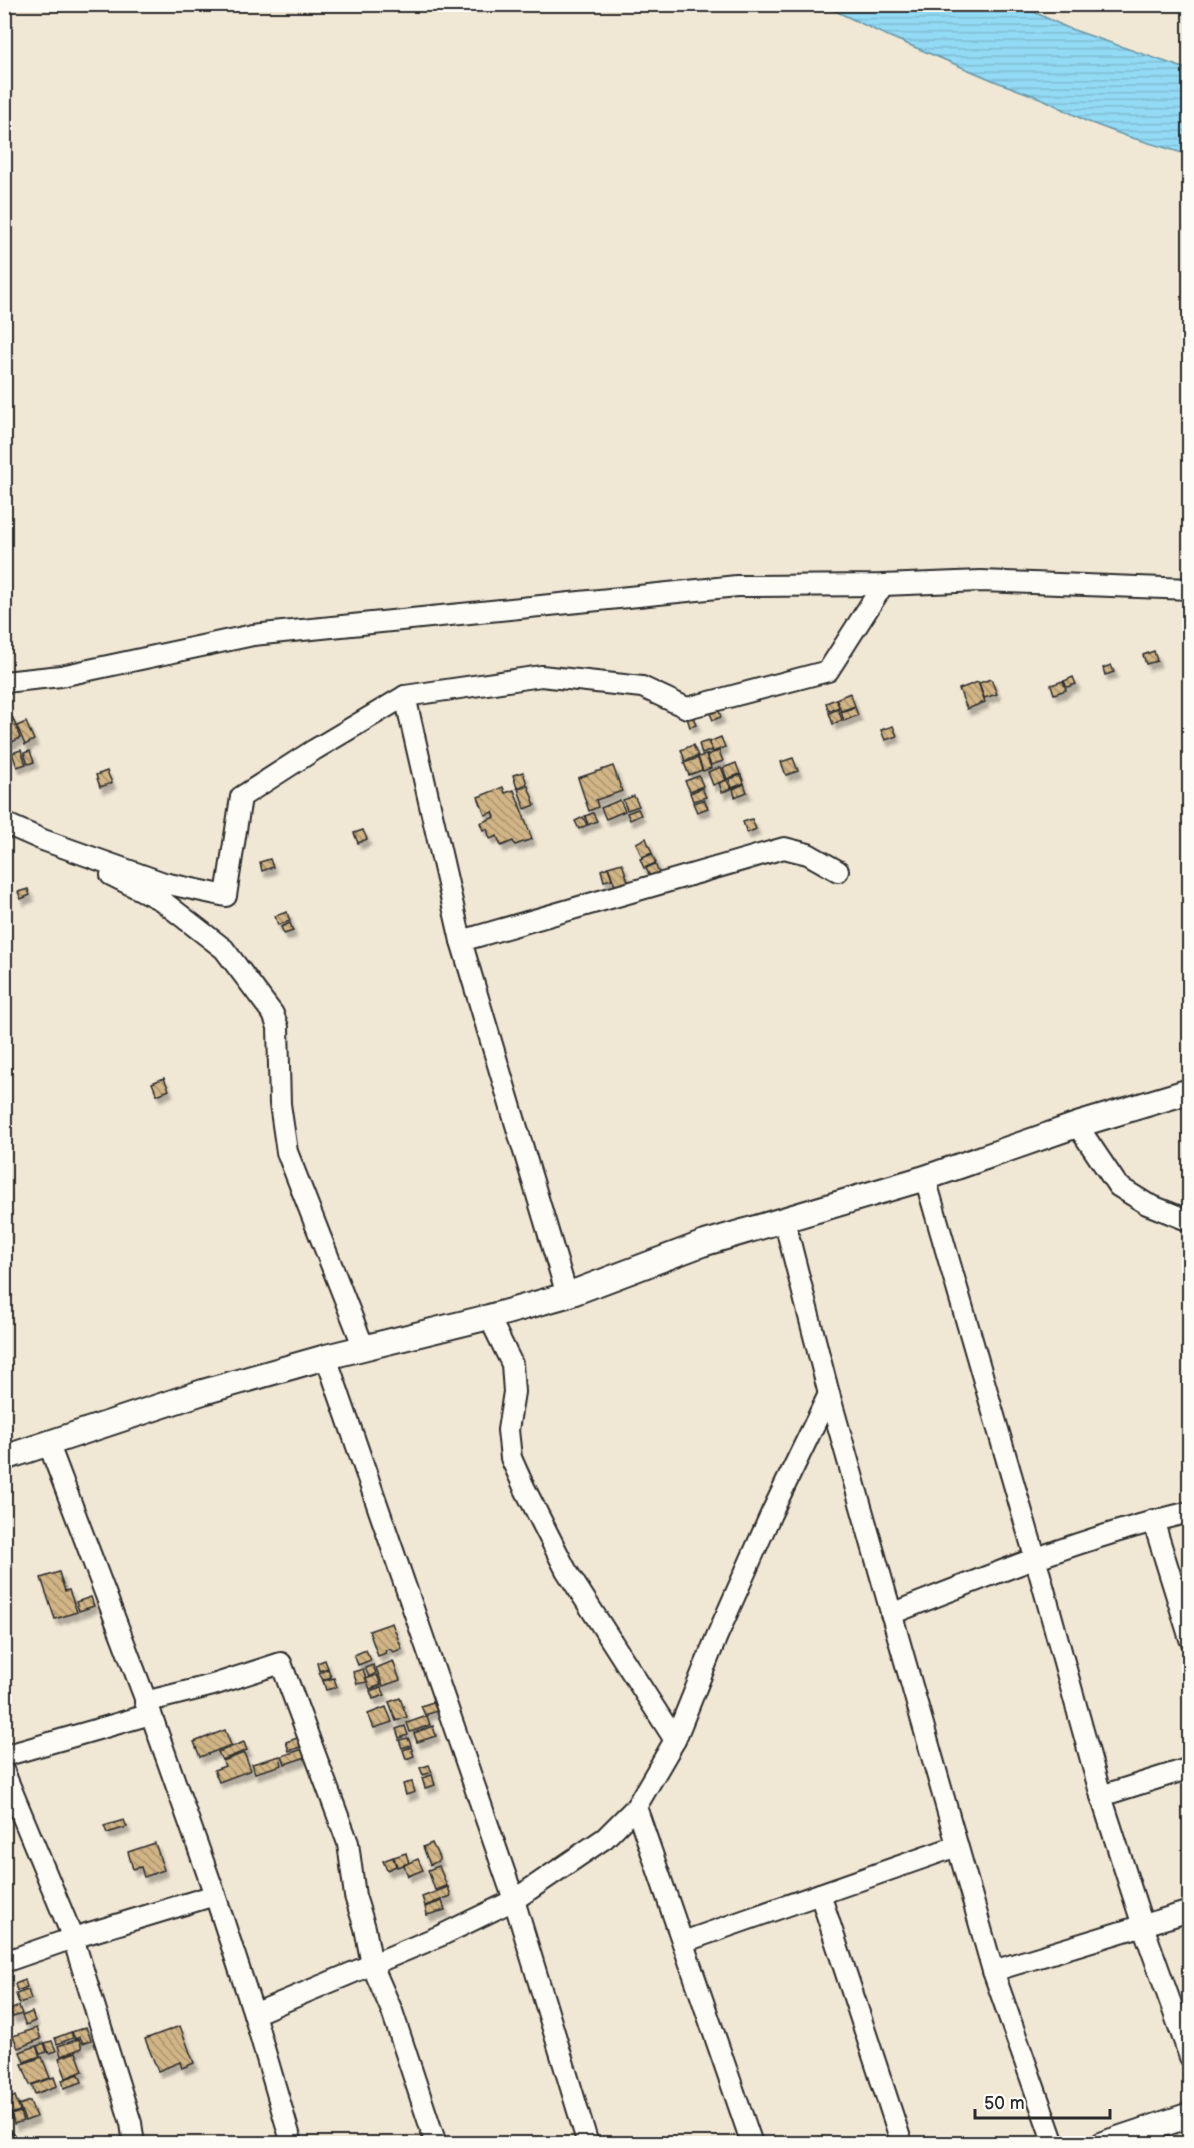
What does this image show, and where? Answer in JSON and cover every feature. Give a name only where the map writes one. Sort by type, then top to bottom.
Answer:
[{"type":"street","points":[[4,682],[61,676],[253,635],[737,586],[883,585],[981,581],[1190,589]]},
{"type":"street","points":[[43,840],[164,883],[226,896],[241,797],[405,696],[541,676],[642,687],[687,708],[828,671],[883,585]]},
{"type":"street","points":[[405,696],[461,941],[567,1295]]},
{"type":"street","points":[[4,823],[43,840],[161,900],[224,949],[273,1014],[278,1028],[280,1104],[287,1152],[364,1348]]},
{"type":"street","points":[[461,941],[784,848],[808,854],[838,871]]},
{"type":"street","points":[[4,1458],[49,1445],[203,1392],[326,1357],[489,1317],[567,1295],[702,1244],[925,1178],[1077,1125],[1190,1091]]},
{"type":"street","points":[[1077,1125],[1118,1186],[1147,1204],[1190,1221]]},
{"type":"street","points":[[925,1178],[1035,1557],[1101,1796],[1143,1926],[1190,2057]]},
{"type":"street","points":[[784,1219],[829,1395],[993,1971],[1054,2144]]},
{"type":"street","points":[[489,1317],[512,1364],[514,1392],[508,1430],[511,1458],[566,1570],[675,1740]]},
{"type":"street","points":[[326,1357],[514,1900],[588,2144]]},
{"type":"street","points":[[254,2014],[442,1935],[514,1900],[605,1838],[636,1807],[675,1740],[717,1636],[771,1514],[829,1395]]},
{"type":"street","points":[[49,1445],[148,1708],[214,1895],[254,2014],[292,2144]]},
{"type":"street","points":[[891,1614],[1035,1557],[1153,1520],[1190,1512]]},
{"type":"street","points":[[1153,1520],[1190,1639]]},
{"type":"street","points":[[4,1756],[281,1664],[348,1843],[355,1896],[366,1928],[372,1965],[392,2011],[436,2144]]},
{"type":"street","points":[[1101,1796],[1190,1768]]},
{"type":"street","points":[[4,1772],[73,1938],[131,2123],[134,2144]]},
{"type":"street","points":[[636,1807],[752,2144]]},
{"type":"street","points":[[683,1942],[957,1846]]},
{"type":"street","points":[[820,1894],[902,2144]]},
{"type":"street","points":[[4,1962],[73,1938],[214,1895]]},
{"type":"street","points":[[993,1971],[1190,1911]]},
{"type":"street","points":[[1103,2144],[1189,2116]]},
{"type":"water","points":[[823,5],[1019,5],[1068,28],[1189,70],[1189,155],[1086,121],[1045,100],[881,33]]},
{"type":"building","points":[[1154,651],[1157,661],[1146,664],[1143,655]]},
{"type":"building","points":[[1111,665],[1114,672],[1105,675],[1103,668]]},
{"type":"building","points":[[1073,677],[1076,684],[1067,687],[1064,681]]},
{"type":"building","points":[[991,679],[997,694],[984,698],[979,683]]},
{"type":"building","points":[[1063,681],[1066,690],[1054,694],[1051,685]]},
{"type":"building","points":[[978,682],[985,702],[967,709],[959,689]]},
{"type":"building","points":[[850,693],[855,706],[841,711],[836,699]]},
{"type":"building","points":[[836,699],[839,707],[829,711],[826,703]]},
{"type":"building","points":[[855,707],[858,715],[844,721],[841,712]]},
{"type":"building","points":[[718,708],[721,717],[713,720],[709,711]]},
{"type":"building","points":[[838,709],[842,720],[833,724],[829,713]]},
{"type":"building","points":[[693,716],[696,725],[690,727],[687,718]]},
{"type":"building","points":[[13,718],[20,738],[10,743],[4,730],[4,721]]},
{"type":"building","points":[[26,722],[34,740],[25,745],[17,726]]},
{"type":"building","points":[[893,726],[897,736],[885,740],[881,730]]},
{"type":"building","points":[[721,737],[725,747],[713,752],[709,742]]},
{"type":"building","points":[[708,741],[712,750],[702,754],[699,744]]},
{"type":"building","points":[[693,745],[698,756],[685,761],[681,750]]},
{"type":"building","points":[[21,750],[26,764],[17,767],[12,753]]},
{"type":"building","points":[[30,751],[34,762],[28,764],[24,753]]},
{"type":"building","points":[[719,751],[723,761],[711,765],[707,755]]},
{"type":"building","points":[[706,755],[711,768],[703,771],[698,757]]},
{"type":"building","points":[[698,758],[702,770],[689,775],[684,763]]},
{"type":"building","points":[[793,758],[798,771],[786,775],[781,762]]},
{"type":"building","points":[[736,763],[740,774],[727,779],[723,768]]},
{"type":"building","points":[[613,766],[622,791],[596,800],[598,807],[589,811],[578,778]]},
{"type":"building","points":[[721,767],[726,780],[713,785],[708,772]]},
{"type":"building","points":[[107,771],[112,783],[100,787],[96,775]]},
{"type":"building","points":[[523,772],[527,784],[517,788],[513,775]]},
{"type":"building","points":[[741,775],[744,783],[732,788],[729,779]]},
{"type":"building","points":[[699,776],[703,786],[690,791],[685,781]]},
{"type":"building","points":[[727,780],[731,789],[722,792],[719,783]]},
{"type":"building","points":[[744,784],[747,792],[735,797],[733,789]]},
{"type":"building","points":[[528,786],[535,805],[525,809],[518,789]]},
{"type":"building","points":[[503,787],[505,793],[514,790],[532,839],[515,845],[513,841],[501,846],[497,836],[490,839],[487,829],[483,830],[480,823],[495,817],[493,812],[485,815],[478,797]]},
{"type":"building","points":[[702,788],[706,797],[693,801],[690,793]]},
{"type":"building","points":[[634,796],[639,806],[627,810],[623,800]]},
{"type":"building","points":[[620,800],[625,811],[606,819],[601,808]]},
{"type":"building","points":[[704,800],[708,808],[697,812],[693,803]]},
{"type":"building","points":[[638,809],[641,815],[630,820],[627,813]]},
{"type":"building","points":[[593,813],[597,821],[588,825],[585,816]]},
{"type":"building","points":[[583,817],[587,825],[579,829],[575,821]]},
{"type":"building","points":[[752,819],[756,829],[747,833],[743,822]]},
{"type":"building","points":[[363,830],[367,839],[358,843],[354,833]]},
{"type":"building","points":[[646,838],[652,853],[642,857],[636,843]]},
{"type":"building","points":[[652,854],[656,863],[644,868],[640,859]]},
{"type":"building","points":[[270,859],[273,867],[262,871],[260,862]]},
{"type":"building","points":[[622,863],[629,884],[616,888],[608,867]]},
{"type":"building","points":[[655,864],[659,873],[650,877],[646,868]]},
{"type":"building","points":[[608,867],[612,879],[604,881],[601,870]]},
{"type":"building","points":[[28,889],[30,895],[21,899],[18,892]]},
{"type":"building","points":[[287,912],[290,921],[278,925],[275,916]]},
{"type":"building","points":[[290,923],[293,931],[284,934],[281,927]]},
{"type":"building","points":[[164,1078],[169,1090],[157,1095],[152,1083]]},
{"type":"building","points":[[59,1572],[65,1591],[69,1590],[77,1612],[55,1619],[41,1578]]},
{"type":"building","points":[[91,1597],[94,1606],[79,1611],[76,1602]]},
{"type":"building","points":[[392,1623],[402,1649],[393,1652],[390,1649],[385,1650],[386,1653],[378,1656],[369,1631]]},
{"type":"building","points":[[366,1650],[371,1660],[358,1665],[354,1655]]},
{"type":"building","points":[[325,1660],[328,1668],[319,1671],[317,1663]]},
{"type":"building","points":[[393,1661],[400,1680],[383,1686],[376,1668]]},
{"type":"building","points":[[373,1665],[376,1673],[369,1677],[365,1668]]},
{"type":"building","points":[[328,1669],[331,1677],[323,1680],[319,1673]]},
{"type":"building","points":[[363,1669],[367,1682],[357,1684],[353,1672]]},
{"type":"building","points":[[377,1675],[381,1685],[370,1689],[366,1679]]},
{"type":"building","points":[[334,1678],[337,1687],[326,1690],[323,1681]]},
{"type":"building","points":[[381,1687],[385,1695],[373,1699],[370,1691]]},
{"type":"building","points":[[400,1698],[407,1717],[396,1721],[389,1702]]},
{"type":"building","points":[[433,1702],[437,1711],[425,1715],[421,1706]]},
{"type":"building","points":[[386,1707],[392,1722],[374,1728],[368,1714]]},
{"type":"building","points":[[427,1716],[430,1725],[410,1732],[407,1723]]},
{"type":"building","points":[[405,1726],[408,1735],[399,1738],[396,1729]]},
{"type":"building","points":[[433,1726],[436,1736],[417,1742],[414,1733]]},
{"type":"building","points":[[225,1730],[231,1745],[200,1757],[194,1742]]},
{"type":"building","points":[[300,1737],[303,1746],[289,1751],[286,1742]]},
{"type":"building","points":[[408,1738],[411,1745],[402,1748],[399,1740]]},
{"type":"building","points":[[244,1742],[247,1750],[222,1760],[218,1752]]},
{"type":"building","points":[[411,1747],[414,1756],[406,1759],[403,1750]]},
{"type":"building","points":[[303,1749],[306,1757],[285,1764],[282,1756]]},
{"type":"building","points":[[244,1753],[251,1770],[219,1782],[214,1770],[225,1766],[223,1761]]},
{"type":"building","points":[[280,1756],[282,1765],[255,1773],[252,1764]]},
{"type":"building","points":[[429,1765],[432,1772],[423,1775],[420,1768]]},
{"type":"building","points":[[432,1775],[435,1785],[425,1788],[422,1778]]},
{"type":"building","points":[[412,1782],[415,1792],[406,1795],[403,1784]]},
{"type":"building","points":[[124,1820],[127,1827],[107,1833],[104,1826]]},
{"type":"building","points":[[155,1843],[164,1870],[144,1877],[141,1867],[133,1869],[128,1852]]},
{"type":"building","points":[[432,1843],[440,1860],[430,1865],[423,1847]]},
{"type":"building","points":[[406,1853],[409,1863],[397,1867],[394,1857]]},
{"type":"building","points":[[393,1857],[396,1866],[387,1870],[383,1861]]},
{"type":"building","points":[[418,1859],[423,1870],[408,1876],[404,1865]]},
{"type":"building","points":[[439,1866],[447,1886],[435,1890],[428,1870]]},
{"type":"building","points":[[448,1887],[451,1896],[425,1906],[422,1897]]},
{"type":"building","points":[[442,1901],[445,1910],[427,1915],[425,1907]]},
{"type":"building","points":[[25,1980],[27,1987],[17,1991],[15,1984]]},
{"type":"building","points":[[28,1990],[31,1999],[19,2003],[16,1994]]},
{"type":"building","points":[[19,2006],[22,2014],[13,2017],[10,2010]]},
{"type":"building","points":[[32,2012],[35,2021],[26,2025],[22,2016]]},
{"type":"building","points":[[180,2026],[194,2063],[182,2068],[180,2062],[158,2071],[145,2039]]},
{"type":"building","points":[[86,2027],[91,2040],[83,2043],[80,2037],[75,2039],[72,2032]]},
{"type":"building","points":[[37,2028],[41,2039],[18,2048],[13,2036]]},
{"type":"building","points":[[71,2032],[73,2038],[57,2044],[55,2038]]},
{"type":"building","points":[[79,2039],[82,2048],[61,2056],[58,2046]]},
{"type":"building","points":[[52,2041],[56,2051],[49,2053],[45,2043]]},
{"type":"building","points":[[44,2043],[47,2052],[40,2054],[37,2046]]},
{"type":"building","points":[[36,2046],[40,2056],[24,2062],[20,2052]]},
{"type":"building","points":[[76,2052],[83,2071],[66,2078],[59,2058]]},
{"type":"building","points":[[42,2057],[50,2078],[30,2085],[22,2064]]},
{"type":"building","points":[[79,2074],[82,2082],[64,2088],[62,2080]]},
{"type":"building","points":[[54,2077],[57,2086],[35,2094],[32,2085]]},
{"type":"building","points":[[15,2096],[20,2111],[10,2114],[5,2101]]},
{"type":"building","points":[[30,2101],[36,2117],[25,2121],[19,2105]]},
{"type":"building","points":[[20,2112],[23,2121],[14,2124],[11,2115]]}]
